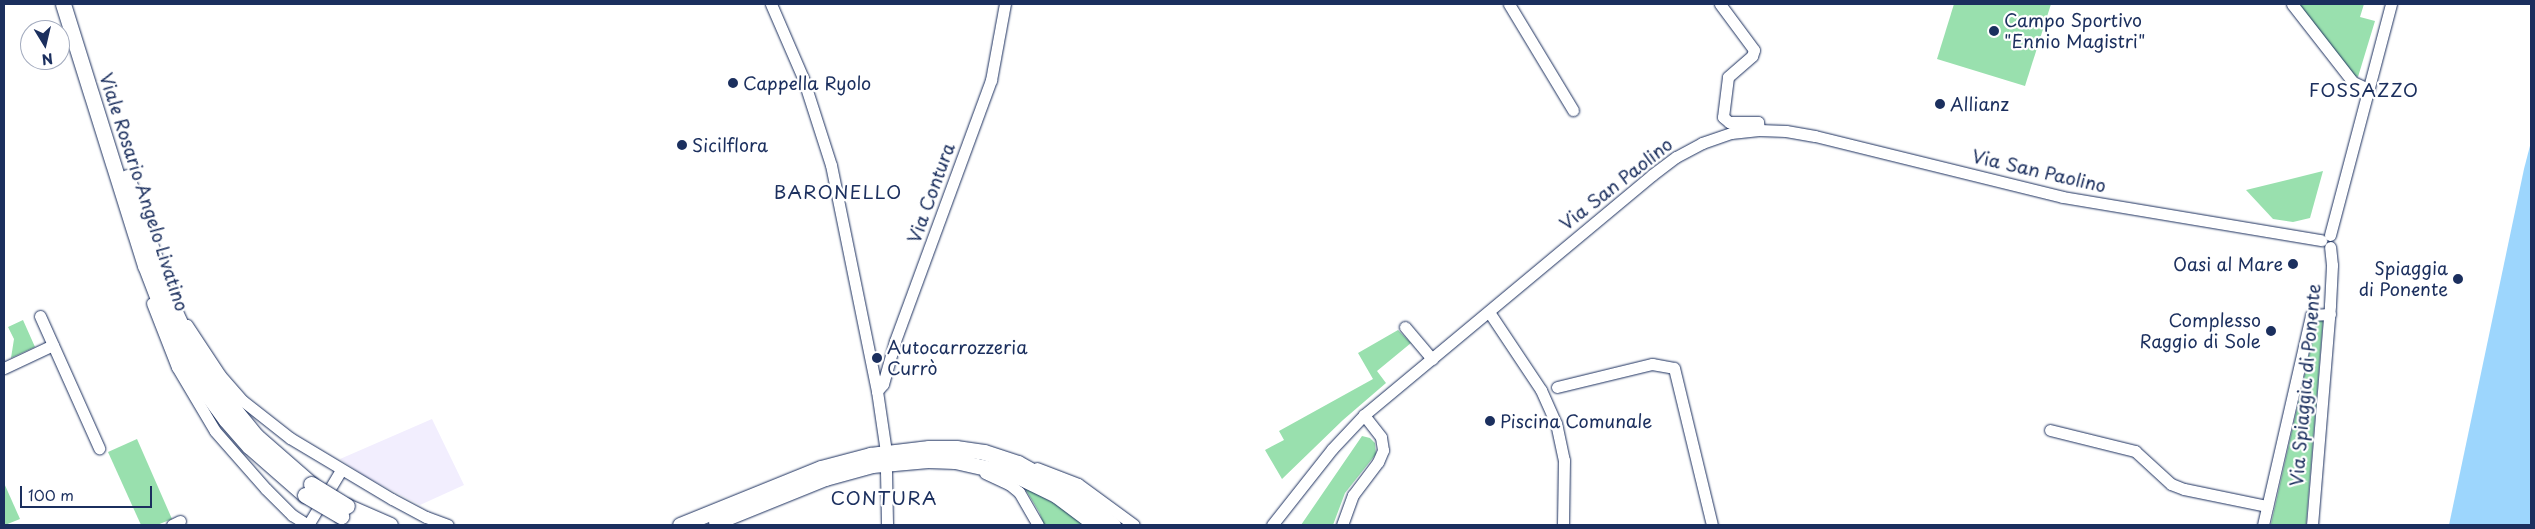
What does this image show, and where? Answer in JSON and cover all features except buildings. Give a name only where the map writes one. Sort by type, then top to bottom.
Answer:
[{"type":"main road","name":"Viale Rosario Angelo Livatino","points":[[63,4],[158,304],[186,361],[226,420],[249,446],[308,489]]},
{"type":"main road","name":"Viale Rosario Angelo Livatino","points":[[73,4],[156,261],[181,328],[212,382],[256,436],[308,489]]},
{"type":"main road","points":[[680,525],[821,468],[870,455],[900,450],[956,448],[984,452],[1018,463],[1072,493],[1113,525]]},
{"type":"main road","points":[[708,525],[825,478],[854,469],[901,461],[955,461],[1013,474],[1056,495],[1096,525]]},
{"type":"main road","points":[[308,489],[344,511],[362,525]]},
{"type":"main road","points":[[344,511],[390,525]]},
{"type":"street","points":[[771,4],[803,78],[823,137],[877,391],[885,445]]},
{"type":"street","name":"Via Contura","points":[[877,391],[883,384],[895,341],[991,80],[1005,4]]},
{"type":"street","points":[[1509,4],[1572,110]]},
{"type":"street","points":[[1720,4],[1754,50],[1752,56],[1728,78],[1723,117],[1729,122],[1758,122],[1759,130]]},
{"type":"street","points":[[2292,4],[2353,82],[2368,89]]},
{"type":"street","name":"Via Spiaggia di Ponente","points":[[2312,525],[2330,314],[2332,265],[2327,241],[2391,4]]},
{"type":"street","name":"Via San Paolino","points":[[1272,525],[1332,449],[1364,415],[1594,222],[1676,157],[1702,143],[1732,133],[1759,130],[1786,131],[1815,136],[2064,197],[2327,241]]},
{"type":"street","points":[[121,190],[139,267],[176,367],[215,431],[239,461],[292,515],[308,525],[341,470]]},
{"type":"street","points":[[156,261],[187,324],[220,375],[243,400],[290,438],[341,470],[426,517],[448,525]]},
{"type":"street","points":[[1489,312],[1541,390],[1556,423],[1564,460],[1563,525]]},
{"type":"street","points":[[2262,525],[2311,315],[2330,314]]},
{"type":"street","points":[[40,316],[99,448]]},
{"type":"street","points":[[1405,327],[1432,359]]},
{"type":"street","points":[[4,368],[53,345]]},
{"type":"street","points":[[1557,387],[1652,364],[1674,368],[1712,525]]},
{"type":"street","points":[[1342,525],[1353,495],[1378,462],[1383,450],[1381,437],[1364,415]]},
{"type":"street","points":[[2050,430],[2135,451],[2171,484],[2184,489],[2267,506]]},
{"type":"street","points":[[955,461],[1009,484],[1024,499],[1038,525]]},
{"type":"street","points":[[1018,463],[1053,473],[1078,484],[1134,525]]},
{"type":"street","points":[[886,471],[887,525]]},
{"type":"shaded area","points":[[432,419],[464,485],[420,505],[366,477],[340,459]]},
{"type":"green space","name":"Campo Sportivo \"Ennio Magistri\"","points":[[1954,4],[2051,4],[2025,86],[1937,59]]},
{"type":"green space","points":[[2298,4],[2364,4],[2360,17],[2375,21],[2358,77],[2353,75]]},
{"type":"green space","points":[[2323,171],[2310,218],[2293,222],[2273,219],[2246,190]]},
{"type":"green space","points":[[23,320],[35,347],[11,358],[14,339],[8,327]]},
{"type":"green space","points":[[2317,320],[2323,320],[2306,525],[2271,524]]},
{"type":"green space","points":[[1398,330],[1411,343],[1377,371],[1386,383],[1343,420],[1282,479],[1265,450],[1284,440],[1279,431],[1373,379],[1358,353]]},
{"type":"green space","points":[[1362,436],[1370,438],[1375,443],[1376,454],[1345,493],[1333,525],[1301,525]]},
{"type":"green space","points":[[137,439],[172,519],[157,525],[141,525],[108,452]]},
{"type":"green space","points":[[4,483],[20,519],[5,525],[4,525]]},
{"type":"green space","points":[[1024,487],[1059,506],[1084,525],[1044,525],[1039,512]]},
{"type":"water","points":[[2531,142],[2531,525],[2449,525],[2524,169]]},
{"type":"place","name":"Campo Sportivo \"Ennio Magistri\"","points":[[1994,31]]},
{"type":"place","name":"Cappella Ryolo","points":[[733,83]]},
{"type":"place","name":"Allianz","points":[[1940,104]]},
{"type":"place","name":"Sicilflora","points":[[682,145]]},
{"type":"place","name":"Oasi al Mare","points":[[2293,264]]},
{"type":"place","name":"Spiaggia di Ponente","points":[[2458,279]]},
{"type":"place","name":"Complesso Raggio di Sole","points":[[2271,331]]},
{"type":"place","name":"Autocarrozzeria Currò","points":[[877,358]]},
{"type":"place","name":"Piscina Comunale","points":[[1490,421]]},
{"type":"district","name":"FOSSAZZO","points":[[2364,90]]},
{"type":"district","name":"BARONELLO","points":[[838,192]]},
{"type":"district","name":"CONTURA","points":[[884,498]]}]
